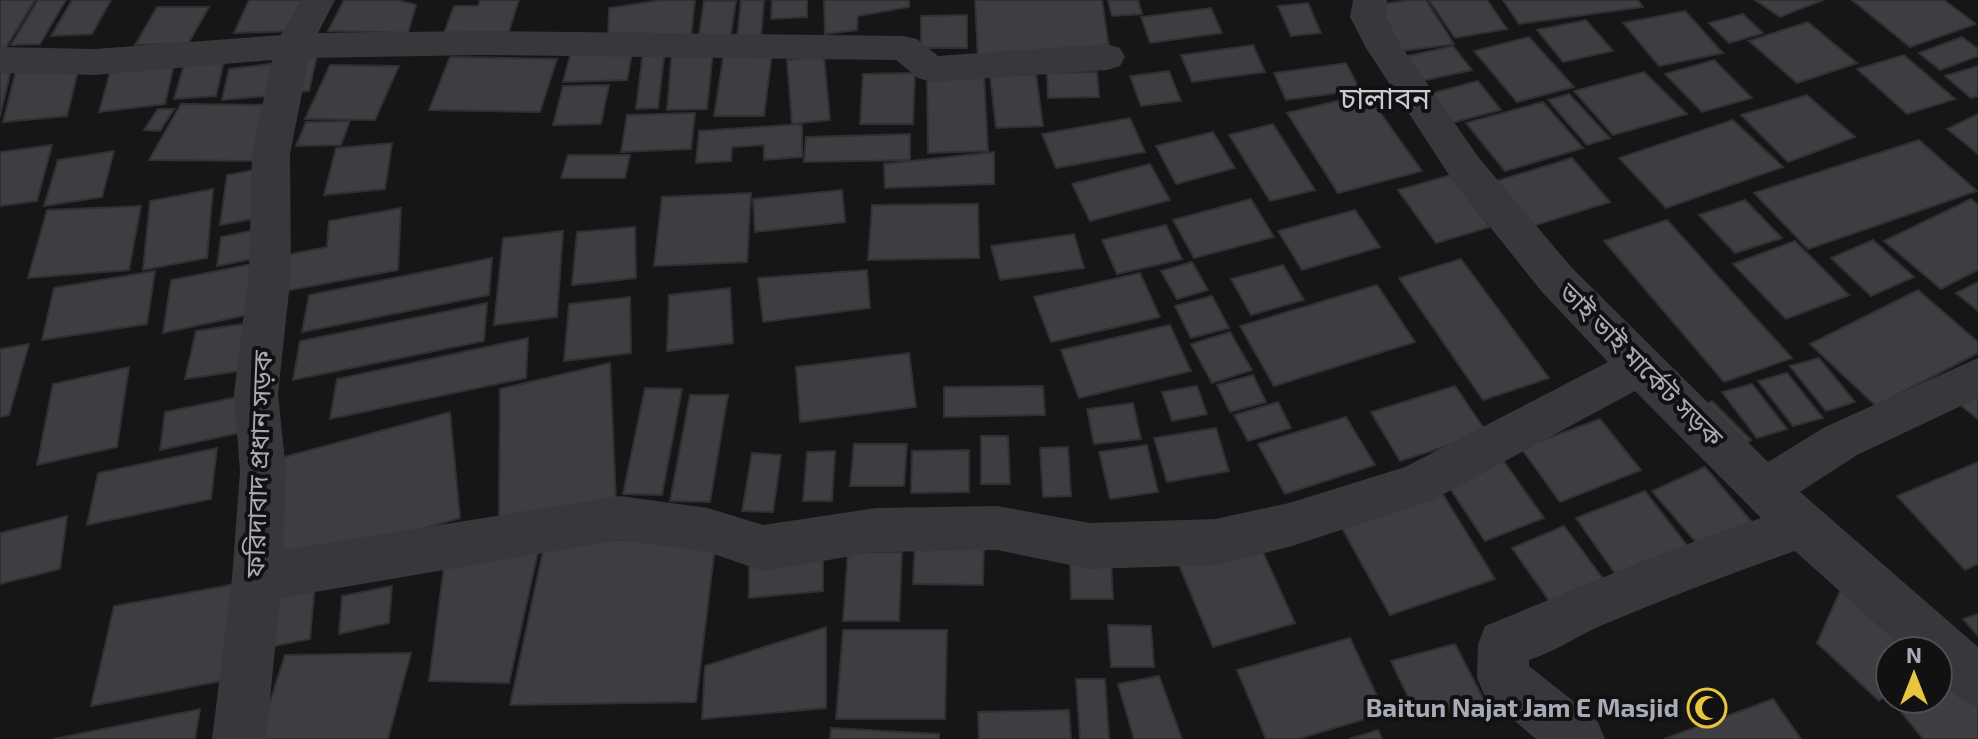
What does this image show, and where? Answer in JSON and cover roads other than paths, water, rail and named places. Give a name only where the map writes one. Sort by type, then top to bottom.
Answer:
[{"type":"street","name":"ফরিদাবাদ প্রধান সড়ক","points":[[239,739],[257,578],[263,471],[256,394],[270,273],[271,154],[293,46],[318,0]]},
{"type":"street","name":"ভাই ভাই মার্কেট সড়ক","points":[[1370,0],[1368,17],[1384,48],[1465,168],[1557,280],[1640,367],[1802,526],[1978,681]]},
{"type":"street","points":[[0,60],[95,62],[293,46],[497,43],[904,48],[931,69],[1107,57]]},
{"type":"street","points":[[257,578],[620,518],[708,530],[763,548],[876,530],[906,529],[997,528],[1090,546],[1215,542],[1289,525],[1416,485],[1640,367]]},
{"type":"street","points":[[1765,489],[1841,441],[1978,377]]},
{"type":"street","points":[[1578,739],[1503,678],[1503,644],[1540,632],[1578,611],[1717,555],[1802,526]]},
{"type":"place","name":"Baitun Najat Jam E Masjid","points":[[1707,708]]},
{"type":"district","name":"চালাবন","points":[[1385,99]]}]
